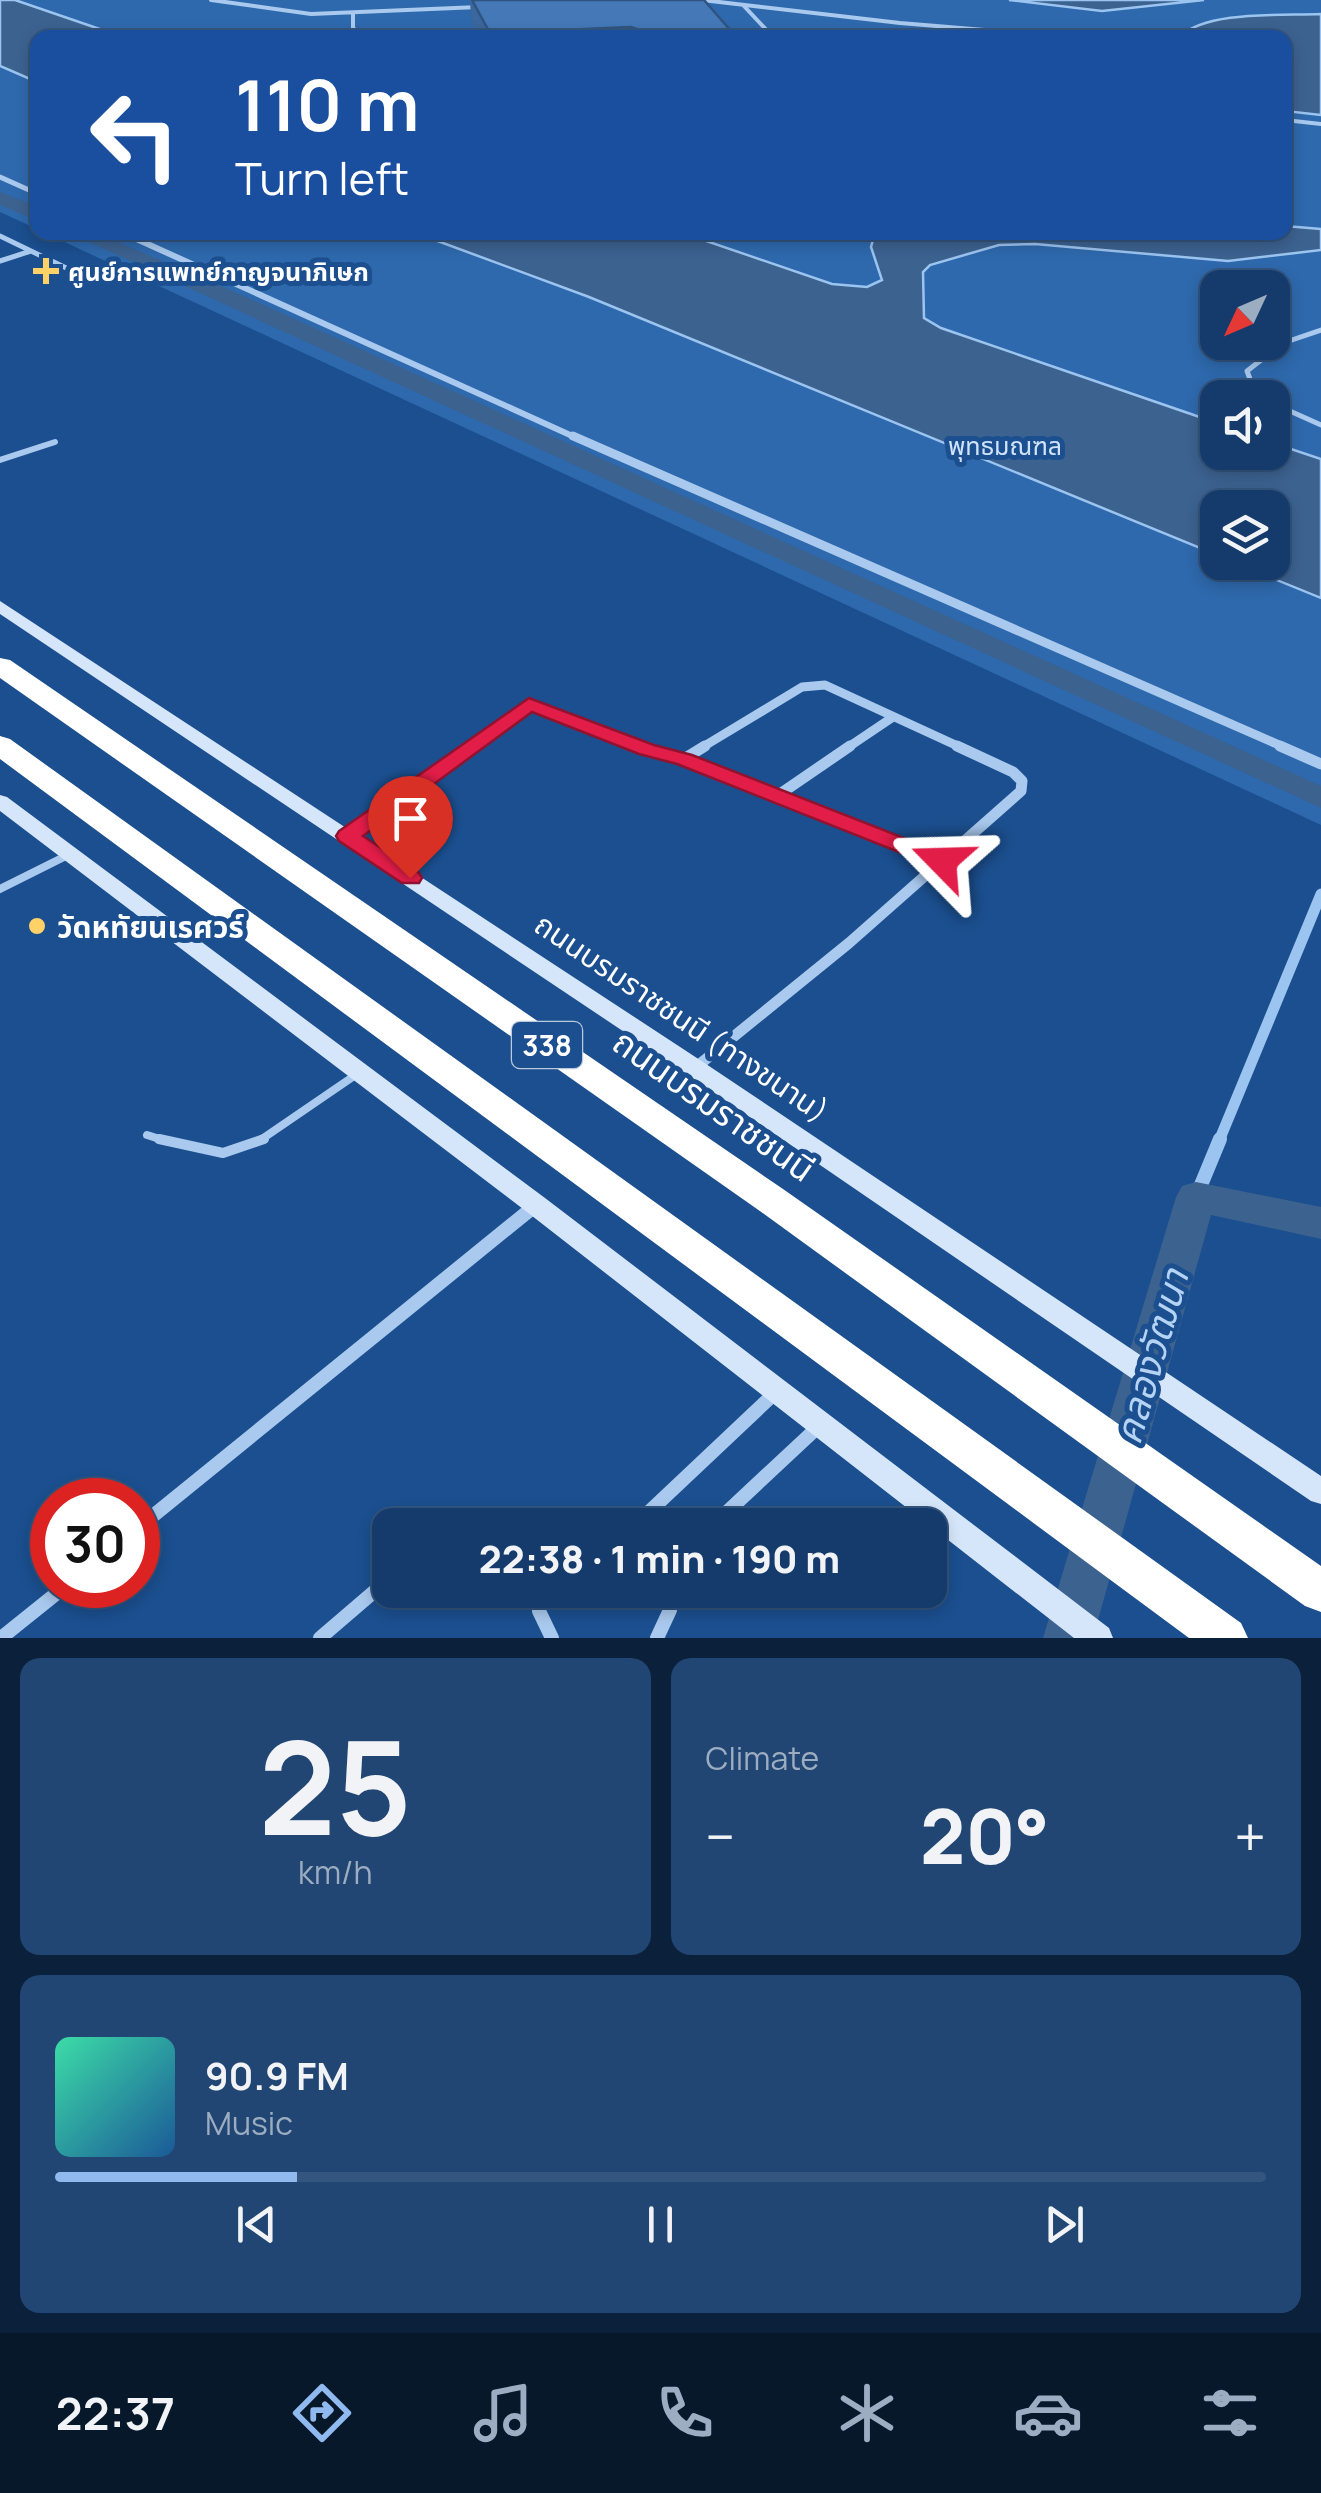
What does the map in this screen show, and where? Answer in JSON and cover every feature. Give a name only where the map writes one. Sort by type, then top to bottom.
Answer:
[{"type":"highway","name":"ถนนบรมราชชนนี","points":[[0,666],[770,1199],[1321,1592]]},
{"type":"highway","name":"338","points":[[0,745],[1225,1638]]},
{"type":"main road","name":"ถนนบรมราชชนนี (ทางขนาน)","points":[[0,606],[695,1068],[1321,1492]]},
{"type":"main road","points":[[0,801],[822,1422],[1098,1638]]},
{"type":"street","points":[[0,177],[30,190]]},
{"type":"street","points":[[138,240],[422,370],[1321,764]]},
{"type":"street","points":[[684,759],[802,687],[815,684],[826,685],[1013,772],[1022,781],[1021,791],[849,943],[695,1068]]},
{"type":"street","points":[[347,836],[529,704],[646,749],[684,759],[942,861]]},
{"type":"street","points":[[777,796],[894,717]]},
{"type":"street","points":[[160,1510],[536,1205]]},
{"type":"street","points":[[653,1508],[778,1390]]},
{"type":"street","points":[[731,1508],[822,1422]]},
{"type":"street","points":[[320,1638],[372,1593]]},
{"type":"street","points":[[1,1638],[38,1608]]},
{"type":"street","points":[[539,1608],[552,1638]]},
{"type":"street","points":[[657,1638],[670,1608]]},
{"type":"lane","points":[[211,0],[260,10],[325,14],[486,6]]},
{"type":"lane","points":[[702,0],[1001,30]]},
{"type":"lane","points":[[325,2],[325,14]]},
{"type":"lane","points":[[743,5],[766,30]]},
{"type":"lane","points":[[353,14],[355,30]]},
{"type":"lane","points":[[1292,121],[1321,124]]},
{"type":"lane","points":[[0,236],[88,279]]},
{"type":"lane","points":[[0,261],[31,251]]},
{"type":"lane","points":[[1250,380],[1247,371],[1283,343],[1321,330]]},
{"type":"lane","points":[[1290,411],[1321,424]]},
{"type":"lane","points":[[0,460],[55,442]]},
{"type":"lane","points":[[0,889],[70,854]]},
{"type":"lane","points":[[147,1135],[223,1153],[251,1146],[361,1071]]},
{"type":"green space","name":"พุทธมณฑล","points":[[0,0],[1321,0],[1321,825],[60,240],[1292,240],[1292,30],[30,30],[30,226],[0,212]]},
{"type":"shaded area","points":[[0,0],[15,0],[103,30],[30,30],[30,79],[0,66]]},
{"type":"shaded area","points":[[1009,0],[1204,0],[1102,11]]},
{"type":"shaded area","points":[[1321,14],[1321,115],[1292,112],[1292,30],[1189,30],[1226,18]]},
{"type":"shaded area","points":[[1292,227],[1321,229],[1321,250],[1228,261],[1035,244],[999,245],[930,265],[923,272],[924,318],[941,328],[1200,417],[1200,470],[1290,470],[1290,449],[1321,459],[1321,598],[1277,580],[1290,580],[1290,490],[1200,490],[1200,548],[589,297],[435,240],[703,240],[832,284],[867,287],[882,280],[871,247],[873,240],[1292,240]]},
{"type":"building","points":[[472,0],[704,0],[730,30],[631,27],[488,30]]},
{"type":"waterway","points":[[0,198],[30,211]]},
{"type":"waterway","points":[[95,240],[1321,798]]},
{"type":"waterway","points":[[1219,1141],[1321,894]]},
{"type":"waterway","points":[[1196,1197],[1220,1139]]},
{"type":"waterway","name":"คลองวัฒนา","points":[[1068,1638],[1196,1197],[1321,1223]]},
{"type":"place","name":"ศูนย์การแพทย์กาญจนาภิเษก","points":[[46,271]]},
{"type":"place","name":"วัดหทัยนเรศวร์","points":[[37,926]]},
{"type":"route","points":[[410,878],[347,836],[529,704],[646,749],[684,759],[942,861]]}]
